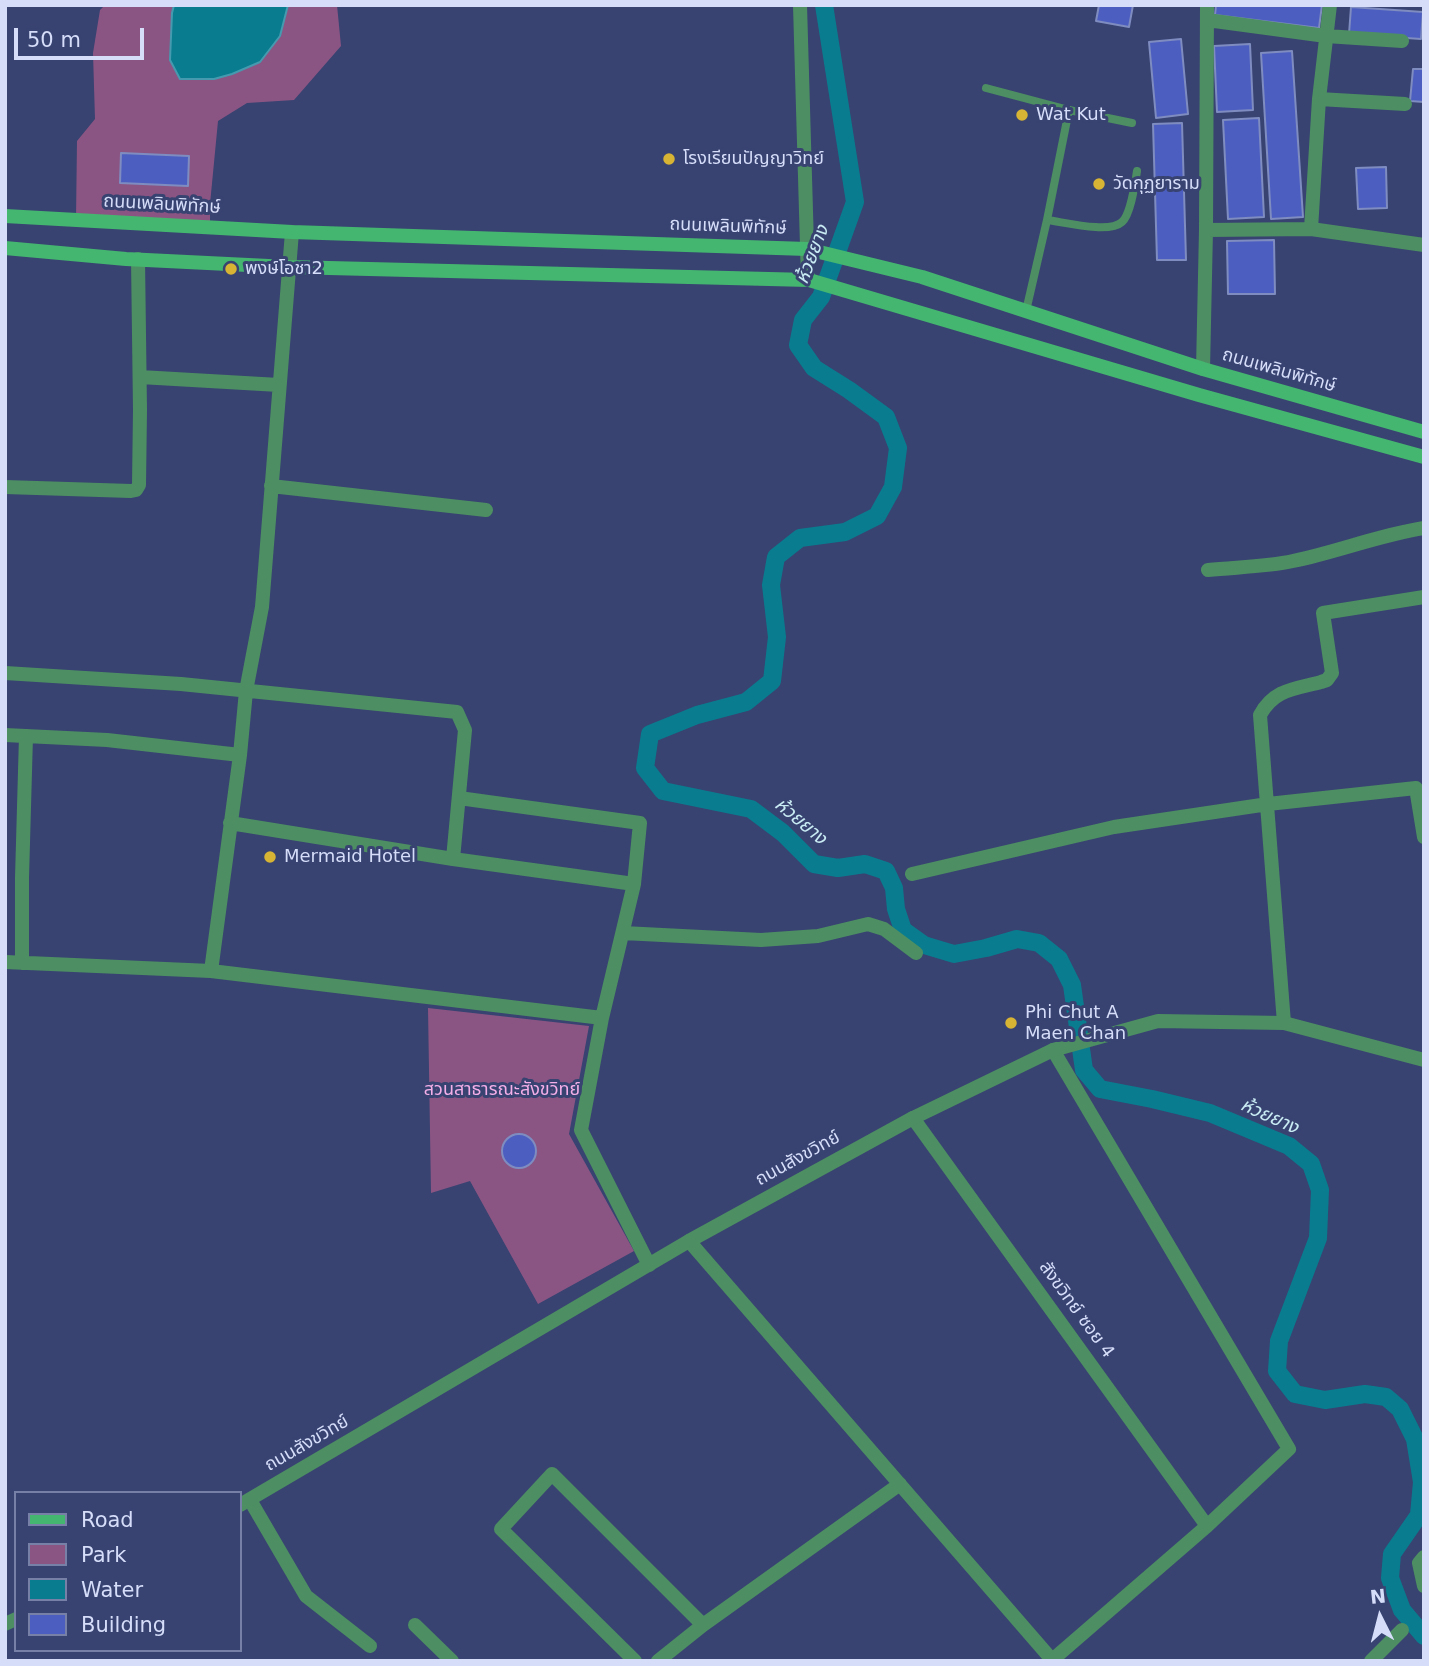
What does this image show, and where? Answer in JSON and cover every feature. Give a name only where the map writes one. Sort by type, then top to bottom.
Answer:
[{"type":"main road","name":"ถนนเพลินพิทักษ์","points":[[5,216],[292,232],[808,249],[922,277],[1203,369],[1424,432]]},
{"type":"main road","points":[[5,248],[289,267],[808,280],[1199,395],[1424,457]]},
{"type":"street","points":[[800,5],[808,280]]},
{"type":"street","points":[[1311,229],[1319,99],[1330,5]]},
{"type":"street","points":[[1203,369],[1207,13],[1326,36],[1402,41]]},
{"type":"street","points":[[1319,99],[1405,104]]},
{"type":"street","points":[[1206,230],[1311,229],[1424,245]]},
{"type":"street","points":[[211,971],[246,691],[262,607],[292,232]]},
{"type":"street","points":[[5,487],[136,490],[140,480],[138,259]]},
{"type":"street","points":[[140,377],[279,385]]},
{"type":"street","points":[[271,486],[486,510]]},
{"type":"street","points":[[1208,570],[1291,562],[1396,532],[1424,528]]},
{"type":"street","points":[[1284,1023],[1260,715],[1266,705],[1282,692],[1327,680],[1332,673],[1324,613],[1424,597]]},
{"type":"street","points":[[5,673],[181,684],[457,712],[465,730],[453,859]]},
{"type":"street","points":[[5,735],[107,740],[240,755]]},
{"type":"street","points":[[22,963],[26,736]]},
{"type":"street","points":[[912,874],[1114,827],[1268,804],[1416,788],[1424,837]]},
{"type":"street","points":[[459,798],[640,823],[634,884],[602,1018],[581,1130],[649,1265]]},
{"type":"street","points":[[230,823],[453,859],[634,884]]},
{"type":"street","points":[[5,878],[22,878]]},
{"type":"street","points":[[622,933],[761,940],[818,936],[868,924],[884,929],[916,953]]},
{"type":"street","points":[[5,962],[211,971],[602,1018]]},
{"type":"street","name":"ถนนสังขวิทย์","points":[[245,1502],[689,1241],[914,1118],[1053,1049],[1158,1021],[1284,1023],[1424,1060]]},
{"type":"street","points":[[689,1241],[1052,1660],[1207,1525],[1289,1448],[1053,1049]]},
{"type":"street","name":"สังขวิทย์ ซอย 4","points":[[914,1118],[1207,1525]]},
{"type":"street","points":[[635,1661],[501,1529],[552,1474],[703,1625]]},
{"type":"street","points":[[658,1661],[703,1625],[900,1484]]},
{"type":"street","points":[[245,1502],[306,1596],[370,1646]]},
{"type":"street","points":[[1424,1557],[1419,1563],[1424,1586]]},
{"type":"street","points":[[415,1625],[452,1661]]},
{"type":"street","points":[[1371,1661],[1402,1630]]},
{"type":"lane","points":[[986,88],[1069,110],[1132,122]]},
{"type":"lane","points":[[1026,311],[1069,110]]},
{"type":"lane","points":[[1047,220],[1098,227],[1113,227],[1123,222],[1137,171]]},
{"type":"green space","points":[[105,5],[337,5],[341,46],[294,100],[247,103],[218,121],[210,228],[76,220],[77,141],[95,119],[93,53],[100,10]]},
{"type":"green space","name":"สวนสาธารณะสังขวิทย์","points":[[428,1008],[589,1026],[569,1134],[634,1251],[538,1304],[470,1181],[431,1193]]},
{"type":"water","points":[[174,5],[288,5],[280,36],[260,62],[214,79],[180,79],[170,60]]},
{"type":"building","points":[[1099,5],[1133,5],[1129,27],[1096,21]]},
{"type":"building","points":[[1216,5],[1322,5],[1319,28],[1215,15]]},
{"type":"building","points":[[1351,7],[1423,12],[1421,39],[1349,34]]},
{"type":"building","points":[[1181,39],[1188,114],[1156,118],[1149,42]]},
{"type":"building","points":[[1250,44],[1253,110],[1217,112],[1214,46]]},
{"type":"building","points":[[1292,51],[1303,217],[1271,219],[1261,53]]},
{"type":"building","points":[[1413,69],[1424,69],[1424,102],[1410,101]]},
{"type":"building","points":[[1259,118],[1264,217],[1228,219],[1223,120]]},
{"type":"building","points":[[1182,123],[1186,260],[1157,260],[1153,124]]},
{"type":"building","points":[[121,153],[189,156],[188,186],[120,183]]},
{"type":"building","points":[[1386,167],[1387,208],[1358,209],[1356,168]]},
{"type":"building","points":[[1274,240],[1275,294],[1228,294],[1227,241]]},
{"type":"building","points":[[519,1134],[531,1139],[536,1151],[531,1163],[519,1168],[507,1163],[502,1151],[507,1139]]},
{"type":"waterway","name":"ห้วยยาง","points":[[824,5],[855,202],[821,297],[803,320],[798,345],[814,368],[886,417],[898,448],[893,487],[877,516],[845,532],[800,538],[776,557],[771,585],[777,637],[772,681],[746,702],[697,715],[650,734],[645,768],[663,791],[751,809],[783,833],[814,864],[838,868],[865,864],[886,871],[894,888],[896,909],[903,930],[924,945],[954,954],[1017,939],[1039,943],[1059,959],[1072,985],[1084,1070],[1100,1089],[1210,1113],[1289,1146],[1311,1164],[1320,1190],[1318,1238],[1279,1341],[1277,1371],[1295,1394],[1325,1400],[1365,1394],[1386,1397],[1400,1409],[1415,1439],[1422,1482],[1419,1515],[1392,1554],[1390,1578],[1402,1610],[1424,1636]]},
{"type":"place","name":"Wat Kut","points":[[1022,115]]},
{"type":"place","name":"โรงเรียนปัญญาวิทย์","points":[[669,159]]},
{"type":"place","name":"วัดกุฏยาราม","points":[[1099,184]]},
{"type":"place","name":"พงษ์โอชา2","points":[[231,269]]},
{"type":"place","name":"Mermaid Hotel","points":[[270,857]]},
{"type":"place","name":"Phi Chut A Maen Chan","points":[[1011,1023]]}]
